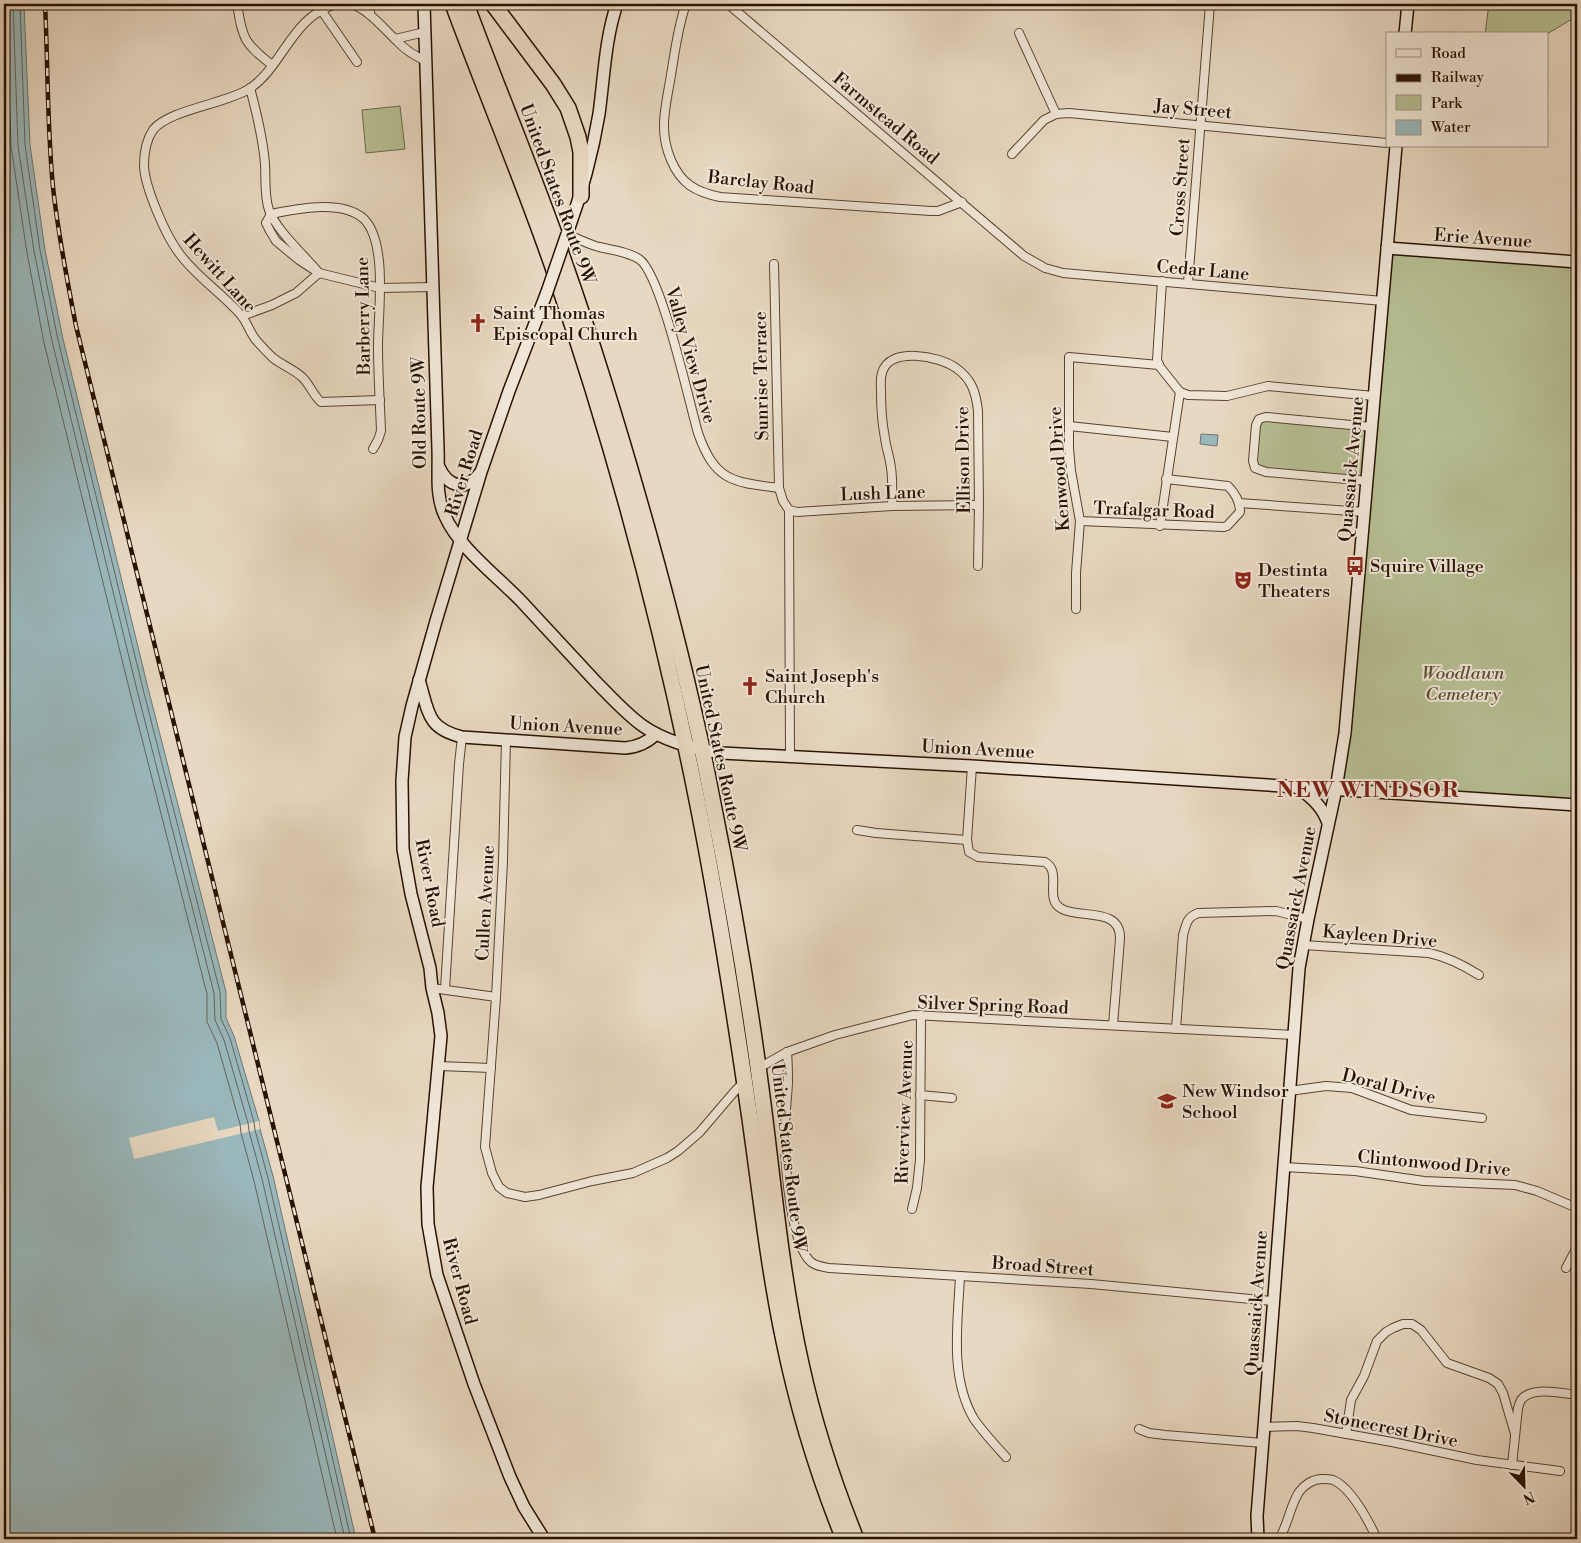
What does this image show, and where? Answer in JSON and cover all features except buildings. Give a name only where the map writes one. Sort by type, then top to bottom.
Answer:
[{"type":"highway","name":"United States Route 9W","points":[[453,4],[506,138],[555,271],[582,353],[618,451],[672,623],[702,750],[739,944],[795,1338],[808,1394],[850,1538]]},
{"type":"highway","name":"United States Route 9W","points":[[466,4],[532,174],[591,341],[651,590],[685,745],[726,957],[783,1339],[796,1396],[812,1451],[850,1538]]},
{"type":"highway","points":[[493,4],[553,84],[568,108],[581,152],[581,196]]},
{"type":"street","points":[[238,4],[241,26],[246,41],[251,48],[272,65]]},
{"type":"street","name":"Hewitt Lane","points":[[337,4],[319,7],[293,35],[260,80],[250,88],[237,96],[159,123],[152,131],[147,143],[144,165],[152,199],[179,253],[242,316],[256,341],[273,358],[299,374],[321,402],[380,400]]},
{"type":"street","points":[[352,4],[362,8],[414,56],[426,61]]},
{"type":"street","points":[[370,4],[370,15]]},
{"type":"street","name":"Old Route 9W","points":[[424,4],[440,506],[446,520],[461,541],[520,600],[622,708],[639,723],[656,734]]},
{"type":"street","name":"River Road","points":[[544,1539],[524,1507],[510,1477],[474,1384],[437,1275],[428,1224],[428,1187],[441,1036],[430,968],[407,872],[402,833],[402,781],[405,737],[419,680],[481,472],[581,196],[595,137],[607,47],[617,4]]},
{"type":"street","name":"Barclay Road","points":[[686,4],[676,43],[665,107],[664,137],[665,147],[675,170],[682,180],[693,188],[706,194],[720,196],[931,211],[962,202]]},
{"type":"street","name":"Farmstead Road","points":[[728,4],[1024,256]]},
{"type":"street","name":"Cross Street","points":[[1188,283],[1210,4]]},
{"type":"street","points":[[1406,32],[1408,4]]},
{"type":"street","points":[[319,7],[357,62]]},
{"type":"street","points":[[395,39],[425,32]]},
{"type":"street","points":[[1012,154],[1044,120],[1056,114],[1019,33]]},
{"type":"street","points":[[250,88],[262,133],[268,209],[284,233],[319,273],[380,288],[433,287]]},
{"type":"street","name":"Jay Street","points":[[1056,114],[1069,113],[1386,142]]},
{"type":"street","name":"Quassaick Avenue","points":[[1258,1539],[1257,1516],[1299,968],[1336,789],[1345,733],[1396,148]]},
{"type":"street","name":"Barberry Lane","points":[[271,214],[297,209],[329,207],[350,211],[363,219],[375,238],[378,251],[380,288],[378,347],[381,431],[372,449]]},
{"type":"street","name":"Valley View Drive","points":[[567,234],[642,261],[653,278],[698,432],[711,462],[722,474],[734,481],[779,488]]},
{"type":"street","name":"Erie Avenue","points":[[1387,248],[1577,262]]},
{"type":"street","name":"Cedar Lane","points":[[1024,256],[1045,268],[1063,273],[1383,301]]},
{"type":"street","name":"Sunrise Terrace","points":[[774,264],[779,488]]},
{"type":"street","points":[[242,316],[272,305],[296,293],[319,273]]},
{"type":"street","points":[[1162,281],[1157,351],[1159,365],[1180,392],[1188,395],[1228,396],[1268,386],[1374,396]]},
{"type":"street","name":"Ellison Drive","points":[[892,506],[891,470],[881,413],[881,380],[884,368],[896,358],[904,356],[933,359],[950,364],[964,375],[974,388],[978,411],[978,566]]},
{"type":"street","name":"Kenwood Drive","points":[[1076,609],[1076,573],[1080,521],[1071,471],[1069,357],[1159,365]]},
{"type":"street","points":[[1160,526],[1180,392]]},
{"type":"street","points":[[1368,481],[1257,470],[1253,460],[1254,442],[1256,424],[1259,419],[1266,417],[1372,427]]},
{"type":"street","points":[[1069,426],[1173,437]]},
{"type":"street","points":[[438,466],[444,477],[457,485],[468,484],[481,472]]},
{"type":"street","points":[[1166,479],[1225,484],[1233,491],[1239,502],[1365,512]]},
{"type":"street","points":[[779,488],[783,501],[789,510],[790,757]]},
{"type":"street","name":"Trafalgar Road","points":[[1080,521],[1224,528],[1240,512],[1239,502]]},
{"type":"street","name":"Lush Lane","points":[[789,510],[796,512],[892,506],[979,505]]},
{"type":"street","name":"Union Avenue","points":[[419,680],[430,716],[435,725],[444,731],[462,737],[625,748],[642,744],[656,734],[702,750],[722,753],[972,766],[1577,805]]},
{"type":"street","points":[[445,989],[462,737]]},
{"type":"street","name":"Cullen Avenue","points":[[490,1068],[496,997],[503,861],[506,740]]},
{"type":"street","points":[[972,766],[967,840],[969,852],[978,858],[1045,862],[1049,864],[1053,871],[1056,905],[1061,909],[1104,917],[1113,920],[1118,925],[1120,939],[1113,1025]]},
{"type":"street","points":[[1296,787],[1308,794],[1318,804],[1323,810],[1328,823]]},
{"type":"street","points":[[858,830],[967,840]]},
{"type":"street","points":[[1176,1028],[1183,935],[1187,920],[1191,916],[1198,913],[1276,911],[1308,919]]},
{"type":"street","name":"Kayleen Drive","points":[[1303,944],[1429,953],[1444,956],[1479,975]]},
{"type":"street","points":[[432,988],[496,997]]},
{"type":"street","name":"Silver Spring Road","points":[[490,1068],[485,1147],[499,1187],[507,1193],[525,1197],[633,1173],[667,1158],[699,1133],[735,1090],[758,1068],[787,1052],[835,1036],[913,1015],[1294,1034]]},
{"type":"street","name":"Riverview Avenue","points":[[912,1209],[918,1188],[920,1160],[922,1016]]},
{"type":"street","name":"Broad Street","points":[[787,1052],[788,1080],[785,1141],[788,1188],[800,1244],[811,1262],[821,1267],[829,1268],[1091,1284],[1273,1302]]},
{"type":"street","points":[[439,1066],[490,1068]]},
{"type":"street","name":"Doral Drive","points":[[1289,1090],[1326,1086],[1352,1088],[1411,1110],[1482,1118]]},
{"type":"street","points":[[920,1095],[952,1098]]},
{"type":"street","name":"Clintonwood Drive","points":[[1284,1168],[1355,1171],[1424,1181],[1516,1185],[1537,1191],[1577,1208]]},
{"type":"street","points":[[1566,1268],[1577,1247]]},
{"type":"street","points":[[960,1276],[957,1358],[962,1388],[967,1405],[975,1420],[1006,1457]]},
{"type":"street","points":[[1346,1434],[1351,1400],[1364,1376],[1377,1341],[1392,1328],[1403,1324],[1412,1324],[1421,1330],[1447,1363],[1489,1378],[1498,1384],[1503,1394],[1515,1434]]},
{"type":"street","points":[[1512,1464],[1518,1408],[1521,1400],[1535,1391],[1577,1395]]},
{"type":"street","name":"Stonecrest Drive","points":[[1264,1427],[1297,1426],[1477,1460],[1560,1471]]},
{"type":"street","points":[[1139,1429],[1155,1434],[1263,1443]]},
{"type":"street","points":[[1279,1539],[1300,1491],[1309,1483],[1319,1479],[1335,1481],[1349,1493],[1363,1511],[1377,1539]]},
{"type":"green space","points":[[1489,4],[1577,4],[1577,16],[1548,33],[1485,32]]},
{"type":"green space","points":[[400,106],[405,149],[366,153],[362,110]]},
{"type":"green space","name":"Woodlawn Cemetery","points":[[1387,248],[1577,263],[1577,806],[1336,789],[1367,481],[1255,468],[1259,419],[1372,427]]},
{"type":"water","points":[[4,4],[24,4],[30,145],[45,250],[63,339],[148,688],[226,992],[226,1018],[234,1036],[273,1176],[356,1539],[4,1539]]},
{"type":"water","points":[[1201,434],[1218,435],[1217,446],[1200,444]]},
{"type":"pier","points":[[214,1117],[218,1131],[259,1121],[260,1129],[134,1159],[129,1138]]},
{"type":"railway","points":[[45,4],[53,187],[60,240],[76,326],[375,1539]]},
{"type":"place","name":"Saint Thomas Episcopal Church","points":[[478,323]]},
{"type":"place","name":"Squire Village","points":[[1355,566]]},
{"type":"place","name":"Destinta Theaters","points":[[1243,580]]},
{"type":"place","name":"Saint Joseph's Church","points":[[750,686]]},
{"type":"place","name":"New Windsor School","points":[[1167,1101]]},
{"type":"district","name":"NEW WINDSOR","points":[[1368,789]]}]
